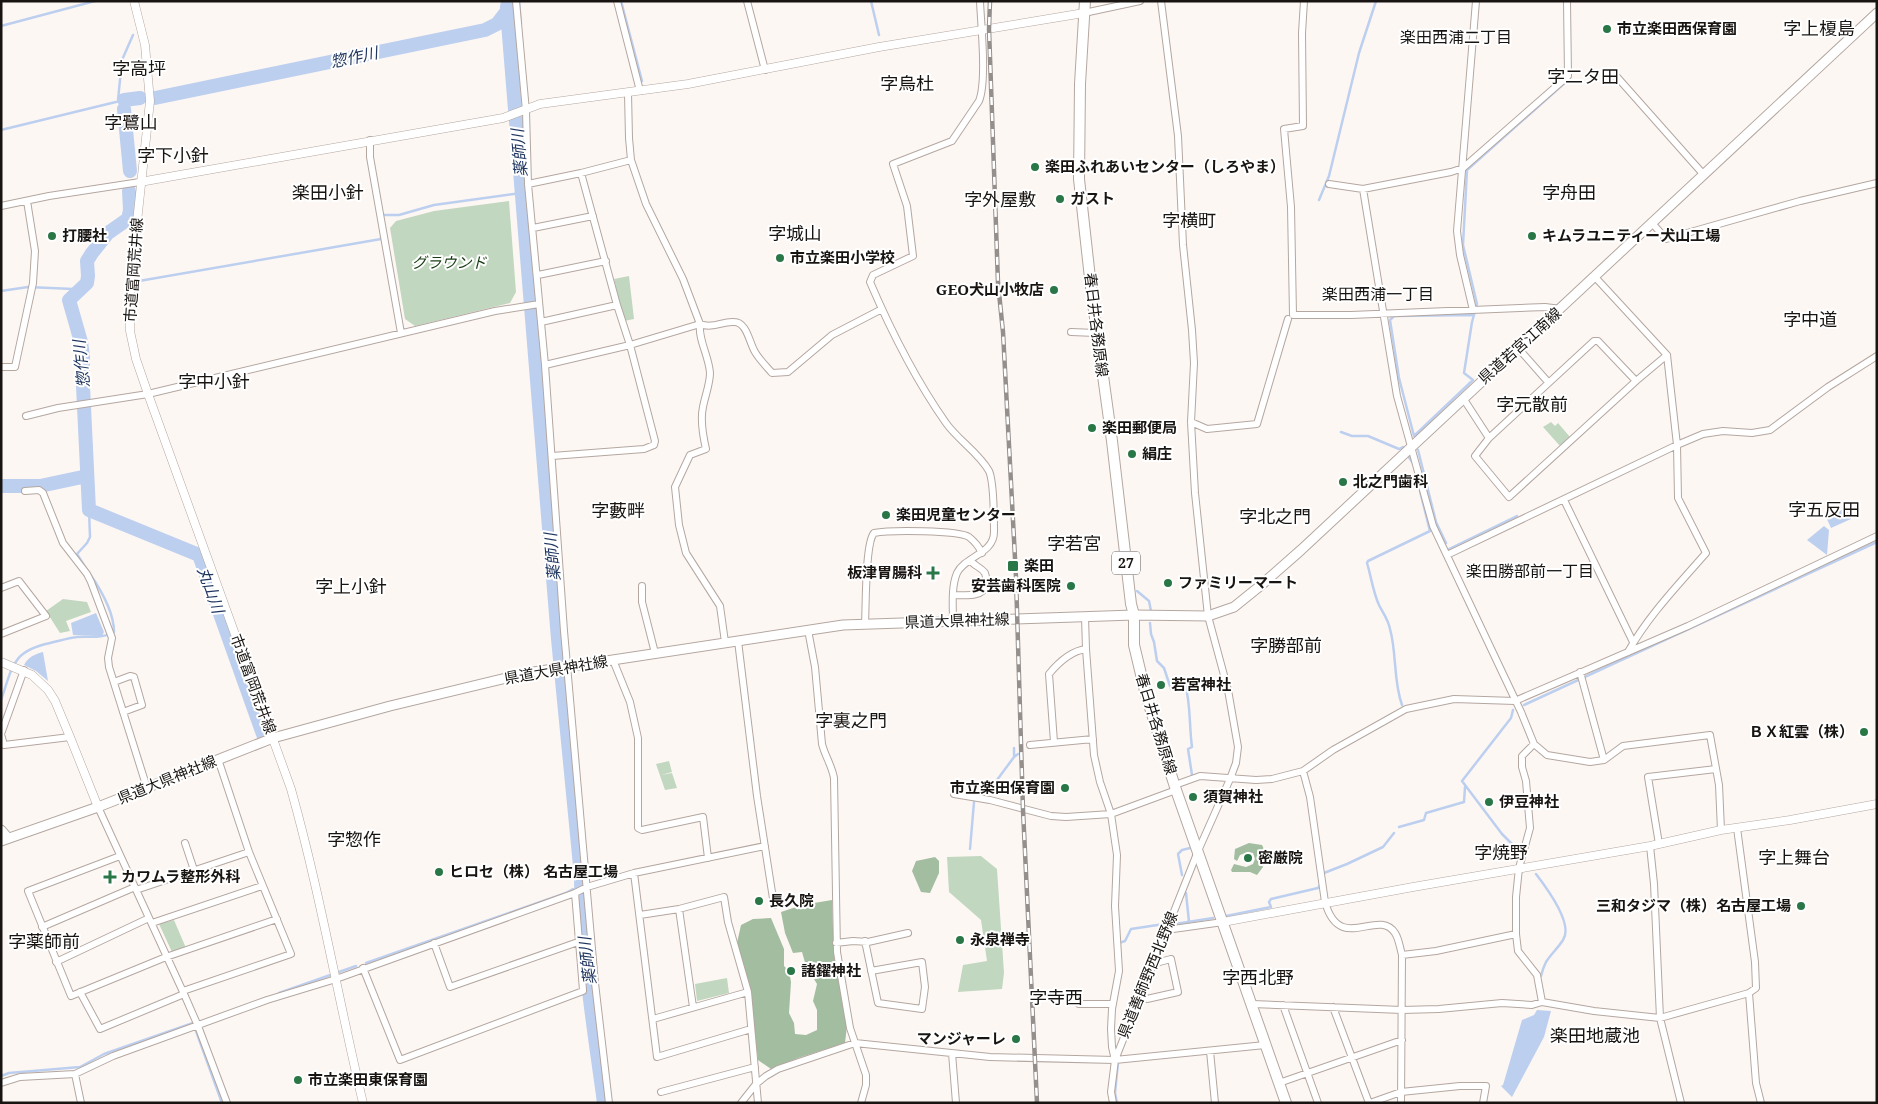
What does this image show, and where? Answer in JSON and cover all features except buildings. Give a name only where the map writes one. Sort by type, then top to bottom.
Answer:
[{"type":"main road","name":"春日井各務原線","points":[[1085,1],[1080,84],[1079,179],[1096,333],[1112,441],[1131,604],[1134,615],[1134,645],[1146,696],[1176,788],[1286,1103]]},
{"type":"main road","name":"県道若宮江南線","points":[[1134,615],[1208,616],[1234,607],[1260,586],[1595,278],[1877,13]]},
{"type":"main road","name":"県道大県神社線","points":[[4,840],[98,807],[273,738],[527,673],[842,625],[1134,615]]},
{"type":"main road","points":[[1,830],[4,840]]},
{"type":"street","name":"市道富岡荒井線","points":[[134,1],[145,45],[150,92],[140,182],[129,316],[133,345],[148,394],[291,789],[307,845],[363,1103]]},
{"type":"street","points":[[516,1],[526,110],[528,184],[538,275],[537,304],[541,322],[545,365],[564,631],[595,985],[609,1103]]},
{"type":"street","points":[[617,1],[640,91]]},
{"type":"street","points":[[747,1],[765,70]]},
{"type":"street","points":[[953,622],[956,574],[961,567],[982,553],[994,537],[991,479],[989,473],[951,430],[918,380],[870,282],[873,275],[913,256],[907,206],[893,164],[919,152],[948,144],[956,137],[981,95],[980,1]]},
{"type":"street","points":[[1,206],[504,118],[540,104],[688,84],[879,47],[1084,13],[1140,1]]},
{"type":"street","name":"県道善師野西北野線","points":[[1113,1103],[1111,1092],[1115,1060],[1198,851],[1230,779],[1236,763],[1238,746],[1228,690],[1208,616],[1194,493],[1191,422],[1194,363],[1192,318],[1183,245],[1178,136],[1161,1]]},
{"type":"street","points":[[1304,1],[1302,42],[1303,126],[1284,129],[1291,207],[1293,316],[1545,307],[1560,309]]},
{"type":"street","points":[[1475,310],[1460,255],[1458,231],[1476,1]]},
{"type":"street","points":[[1330,184],[1363,189],[1463,168],[1568,76],[1567,1]]},
{"type":"street","points":[[1617,77],[1704,174]]},
{"type":"street","points":[[628,93],[631,160],[646,204],[683,279],[700,324],[699,331],[708,358],[710,374],[702,409],[702,426],[706,449],[690,455],[675,487],[679,525],[686,553],[720,606],[725,642]]},
{"type":"street","points":[[370,140],[370,157],[402,333]]},
{"type":"street","points":[[528,184],[631,160]]},
{"type":"street","points":[[552,456],[644,449],[654,445],[655,441],[581,173]]},
{"type":"street","points":[[1652,223],[1666,239],[1800,201],[1877,183]]},
{"type":"street","points":[[1363,189],[1396,396],[1433,526],[1534,744],[1546,755],[1590,762],[1604,760],[1623,746],[1710,735],[1719,785],[1721,830]]},
{"type":"street","points":[[1,367],[15,366],[32,288],[35,251],[27,201]]},
{"type":"street","points":[[533,228],[593,216]]},
{"type":"street","points":[[538,275],[606,261]]},
{"type":"street","points":[[1595,278],[1666,355],[1677,445],[1678,498],[1706,553],[1671,593],[1633,642],[1628,652]]},
{"type":"street","points":[[26,416],[148,394],[402,333],[525,305],[537,304]]},
{"type":"street","points":[[541,322],[617,305]]},
{"type":"street","points":[[545,365],[630,345],[700,324],[714,326],[731,322],[741,323],[755,352],[772,373],[788,372],[832,336],[882,309]]},
{"type":"street","points":[[1191,422],[1207,429],[1257,424],[1288,319]]},
{"type":"street","points":[[1071,332],[1096,333]]},
{"type":"street","points":[[1636,381],[1598,341],[1594,341],[1489,438],[1475,456],[1509,497],[1666,355]]},
{"type":"street","points":[[1518,348],[1548,382]]},
{"type":"street","points":[[1447,555],[1677,445],[1710,433],[1723,431],[1752,433],[1770,430],[1828,387],[1877,356]]},
{"type":"street","points":[[1463,398],[1489,438]]},
{"type":"street","points":[[25,491],[39,490],[43,493],[63,543],[87,574],[111,634],[108,663],[147,788]]},
{"type":"street","points":[[1564,500],[1633,642]]},
{"type":"street","points":[[865,624],[868,552],[874,533],[914,532],[965,535],[975,543],[982,553]]},
{"type":"street","points":[[954,794],[990,800],[1051,816],[1066,817],[1111,814],[1176,788],[1200,776],[1230,779],[1272,779],[1303,771],[1333,750],[1406,709],[1454,699],[1515,701],[1688,626],[1877,536]]},
{"type":"street","points":[[954,595],[977,594],[983,591],[986,586],[984,572],[974,566],[970,560]]},
{"type":"street","points":[[1,588],[19,581],[46,616],[1,634]]},
{"type":"street","points":[[642,586],[642,602],[655,653]]},
{"type":"street","points":[[1085,617],[1094,754],[1100,782],[1111,814],[1117,855],[1115,906],[1119,964],[1113,1004],[1112,1038],[1115,1060]]},
{"type":"street","points":[[808,630],[815,667],[822,744],[824,753],[833,769],[836,943],[850,1028],[866,1075],[866,1085],[861,1103]]},
{"type":"street","points":[[738,641],[756,796],[774,905]]},
{"type":"street","points":[[1054,742],[1049,674],[1076,651],[1086,649]]},
{"type":"street","points":[[613,660],[624,684],[638,738],[638,828],[642,830],[703,817],[708,858]]},
{"type":"street","points":[[1,662],[24,670],[48,690],[120,856],[184,992],[227,1103]]},
{"type":"street","points":[[24,670],[1,734],[4,745],[70,737]]},
{"type":"street","points":[[1580,672],[1604,760]]},
{"type":"street","points":[[114,682],[130,676],[134,677],[142,705],[123,712]]},
{"type":"street","points":[[1030,745],[1093,739]]},
{"type":"street","points":[[1534,744],[1522,756],[1530,828],[1520,868],[1516,897],[1516,934],[1518,950],[1537,975],[1542,1002]]},
{"type":"street","points":[[80,992],[100,1029],[184,992],[291,954],[249,852],[218,759]]},
{"type":"street","points":[[1659,844],[1648,777],[1716,770]]},
{"type":"street","points":[[1303,771],[1310,798],[1325,902],[1329,916],[1336,924],[1344,928],[1376,925],[1388,927],[1394,932],[1402,955],[1401,1103]]},
{"type":"street","points":[[1166,930],[1223,922],[1325,902],[1650,846],[1721,830],[1877,804]]},
{"type":"street","points":[[1252,1004],[1402,1010],[1439,1009],[1502,1003],[1532,1005],[1542,1002],[1594,1011],[1660,1018],[1749,993],[1756,988],[1755,962],[1737,828]]},
{"type":"street","points":[[185,843],[194,870]]},
{"type":"street","points":[[1,1083],[20,1077],[75,1074],[112,1054],[198,1026],[267,1000],[336,979],[575,893],[587,887],[634,873],[765,846]]},
{"type":"street","points":[[1650,846],[1655,894],[1660,1018],[1681,1103]]},
{"type":"street","points":[[42,927],[135,888],[249,852]]},
{"type":"street","points":[[120,856],[28,891],[71,996],[166,957],[277,919]]},
{"type":"street","points":[[634,873],[657,1057],[751,1029]]},
{"type":"street","points":[[56,962],[150,921],[262,886]]},
{"type":"street","points":[[363,968],[400,1060],[583,991],[575,893]]},
{"type":"street","points":[[640,915],[678,909],[724,897],[728,922],[748,992],[758,1103]]},
{"type":"street","points":[[678,909],[693,1008]]},
{"type":"street","points":[[836,943],[865,941],[908,933]]},
{"type":"street","points":[[1402,955],[1436,951],[1516,934]]},
{"type":"street","points":[[865,941],[871,971],[878,1003],[922,1009],[925,987],[922,962],[871,971]]},
{"type":"street","points":[[434,943],[450,987],[578,942]]},
{"type":"street","points":[[1140,995],[1147,999],[1178,992],[1171,960],[1152,964]]},
{"type":"street","points":[[653,1019],[748,992]]},
{"type":"street","points":[[1749,993],[1756,1084],[1761,1103]]},
{"type":"street","points":[[1079,1004],[1113,1004]]},
{"type":"street","points":[[1283,1005],[1318,1103]]},
{"type":"street","points":[[1333,1007],[1369,1103],[1401,1092],[1460,1086],[1486,1086],[1483,1103]]},
{"type":"street","points":[[1279,1083],[1402,1040]]},
{"type":"street","points":[[741,1103],[756,1084],[778,1069],[855,1043],[1015,1058],[1115,1060],[1265,1045]]},
{"type":"street","points":[[1210,1051],[1215,1103]]},
{"type":"street","points":[[952,1053],[956,1103]]},
{"type":"street","points":[[661,1092],[755,1067]]},
{"type":"street","points":[[75,1074],[81,1103]]},
{"type":"green space","name":"グラウンド","points":[[509,201],[516,292],[510,303],[415,326],[405,319],[390,228],[396,221],[434,211]]},
{"type":"green space","points":[[629,276],[634,319],[624,321],[614,279]]},
{"type":"green space","points":[[1551,422],[1555,426],[1558,423],[1570,437],[1560,446],[1543,427]]},
{"type":"green space","points":[[63,599],[87,602],[91,612],[66,621],[70,631],[60,633],[46,611]]},
{"type":"green space","points":[[669,761],[672,772],[661,775],[672,773],[677,788],[665,790],[656,764]]},
{"type":"green space","points":[[1249,843],[1262,845],[1265,851],[1260,860],[1263,867],[1257,875],[1250,872],[1232,872],[1234,864],[1246,867],[1253,864],[1255,859],[1253,853],[1248,852],[1240,855],[1237,861],[1234,859],[1235,849]]},
{"type":"green space","points":[[981,856],[997,869],[1004,973],[1002,989],[958,992],[963,965],[987,961],[981,920],[949,892],[947,857]]},
{"type":"green space","points":[[935,857],[939,861],[939,873],[930,893],[921,892],[912,871],[916,861]]},
{"type":"green space","name":"諸鑃神社","points":[[832,900],[834,957],[847,1026],[845,1043],[771,1069],[758,1060],[749,983],[737,943],[741,925],[753,919],[771,918],[784,949],[784,966],[789,971],[791,982],[789,1013],[794,1023],[795,1034],[806,1035],[817,1030],[817,1010],[813,1001],[817,984],[806,966],[802,952],[793,953],[785,933],[781,912],[802,905]]},
{"type":"green space","points":[[174,920],[186,948],[172,952],[159,924]]},
{"type":"green space","points":[[727,978],[729,993],[697,1001],[695,984]]},
{"type":"water","points":[[1846,508],[1851,519],[1831,528],[1826,517]]},
{"type":"water","points":[[1824,526],[1829,530],[1827,555],[1807,540]]},
{"type":"water","points":[[96,613],[104,632],[102,636],[73,635],[71,623]]},
{"type":"water","points":[[43,652],[48,681],[36,671],[24,665],[32,656]]},
{"type":"water","points":[[1537,1010],[1551,1011],[1544,1037],[1512,1097],[1501,1086],[1503,1085],[1522,1020],[1534,1015]]},
{"type":"waterway","points":[[1,26],[95,1]]},
{"type":"waterway","points":[[519,1],[521,24]]},
{"type":"waterway","points":[[621,1],[642,81]]},
{"type":"waterway","points":[[871,1],[879,35]]},
{"type":"waterway","points":[[1319,200],[1329,176],[1359,53],[1376,1]]},
{"type":"waterway","name":"惣作川","points":[[155,98],[485,30],[497,24],[507,11],[507,6]]},
{"type":"waterway","name":"薬師川","points":[[507,11],[558,639],[581,876],[583,933],[604,1103]]},
{"type":"waterway","points":[[118,100],[122,60],[133,35]]},
{"type":"waterway","points":[[1474,315],[1394,316],[1390,320],[1399,378],[1414,436],[1473,380],[1464,373],[1472,322],[1477,304],[1463,245],[1467,170],[1568,80]]},
{"type":"waterway","name":"惣作川","points":[[124,100],[140,98]]},
{"type":"waterway","points":[[1,130],[124,100]]},
{"type":"waterway","name":"惣作川","points":[[124,109],[130,171]]},
{"type":"waterway","name":"丸山川","points":[[129,191],[130,210],[128,219],[108,233],[92,253],[87,261],[87,283],[69,300],[81,342],[83,357],[89,510],[199,555],[264,737]]},
{"type":"waterway","points":[[382,215],[399,215],[434,205],[521,193]]},
{"type":"waterway","points":[[139,281],[381,239],[381,236]]},
{"type":"waterway","points":[[1,291],[28,287],[73,289]]},
{"type":"waterway","points":[[1341,432],[1352,436],[1368,436],[1399,449],[1403,447]]},
{"type":"waterway","points":[[1418,450],[1436,522],[1446,543]]},
{"type":"waterway","points":[[1408,456],[1413,463]]},
{"type":"waterway","name":"惣作川","points":[[1,486],[40,486],[87,476]]},
{"type":"waterway","points":[[1402,705],[1397,686],[1394,648],[1390,629],[1377,600],[1367,563],[1430,531],[1420,491]]},
{"type":"waterway","name":"丸山川","points":[[87,570],[77,554],[90,537],[89,510]]},
{"type":"waterway","points":[[1449,549],[1517,516]]},
{"type":"waterway","points":[[1524,705],[1877,542]]},
{"type":"waterway","name":"丸山川","points":[[1,700],[12,669],[28,650],[70,638],[100,636],[114,632],[112,617],[102,594],[90,574]]},
{"type":"waterway","points":[[1137,591],[1149,601],[1151,611]]},
{"type":"waterway","points":[[1150,623],[1157,661],[1164,668],[1171,689],[1185,684],[1189,707],[1192,747],[1188,749],[1192,775]]},
{"type":"waterway","points":[[1513,710],[1511,718],[1462,781],[1502,834],[1519,851]]},
{"type":"waterway","points":[[977,794],[997,780],[1014,757],[1014,748]]},
{"type":"waterway","points":[[1014,757],[1018,754]]},
{"type":"waterway","points":[[1399,827],[1424,820],[1426,813],[1464,802],[1465,787]]},
{"type":"waterway","points":[[970,849],[974,802]]},
{"type":"waterway","points":[[1324,873],[1383,847],[1394,833]]},
{"type":"waterway","points":[[1182,875],[1178,854],[1182,850],[1190,848]]},
{"type":"waterway","points":[[1536,874],[1557,906],[1565,925],[1563,940],[1546,962],[1541,976]]},
{"type":"waterway","points":[[1226,916],[1271,907],[1269,902],[1271,899],[1318,888],[1320,885]]},
{"type":"waterway","points":[[366,963],[573,889]]},
{"type":"waterway","points":[[1186,893],[1189,922]]},
{"type":"waterway","points":[[1175,924],[1213,918]]},
{"type":"waterway","points":[[1119,943],[1125,941],[1131,929],[1164,924]]},
{"type":"waterway","points":[[279,993],[356,966]]},
{"type":"waterway","points":[[1,1076],[9,1073],[80,1067],[104,1054],[193,1023]]},
{"type":"waterway","points":[[196,1031],[222,1103]]},
{"type":"waterway","points":[[1117,1103],[1115,1093],[1118,1063]]},
{"type":"railway","points":[[990,1],[989,29],[998,283],[1003,332],[1016,577],[1023,810],[1037,1103]]},
{"type":"place","name":"市立楽田西保育園","points":[[1607,29]]},
{"type":"place","name":"楽田ふれあいセンター（しろやま）","points":[[1035,167]]},
{"type":"place","name":"ガスト","points":[[1060,199]]},
{"type":"place","name":"打腰社","points":[[52,236]]},
{"type":"place","name":"キムラユニティー犬山工場","points":[[1532,236]]},
{"type":"place","name":"市立楽田小学校","points":[[780,258]]},
{"type":"place","name":"GEO犬山小牧店","points":[[1054,290]]},
{"type":"place","name":"楽田郵便局","points":[[1092,428]]},
{"type":"place","name":"絹庄","points":[[1132,454]]},
{"type":"place","name":"北之門歯科","points":[[1343,482]]},
{"type":"place","name":"楽田児童センター","points":[[886,515]]},
{"type":"place","name":"楽田","points":[[1013,566]]},
{"type":"place","name":"板津胃腸科","points":[[933,573]]},
{"type":"place","name":"ファミリーマート","points":[[1168,583]]},
{"type":"place","name":"安芸歯科医院","points":[[1071,586]]},
{"type":"place","name":"若宮神社","points":[[1161,685]]},
{"type":"place","name":"ＢＸ紅雲（株）","points":[[1864,732]]},
{"type":"place","name":"市立楽田保育園","points":[[1065,788]]},
{"type":"place","name":"須賀神社","points":[[1193,797]]},
{"type":"place","name":"伊豆神社","points":[[1489,802]]},
{"type":"place","name":"密厳院","points":[[1248,858]]},
{"type":"place","name":"ヒロセ（株） 名古屋工場","points":[[439,872]]},
{"type":"place","name":"カワムラ整形外科","points":[[110,877]]},
{"type":"place","name":"長久院","points":[[759,901]]},
{"type":"place","name":"三和タジマ（株）名古屋工場","points":[[1801,906]]},
{"type":"place","name":"永泉禅寺","points":[[960,940]]},
{"type":"place","name":"諸鑃神社","points":[[791,971]]},
{"type":"place","name":"マンジャーレ","points":[[1016,1039]]},
{"type":"place","name":"市立楽田東保育園","points":[[298,1080]]},
{"type":"district","name":"字上榎島","points":[[1819,29]]},
{"type":"district","name":"楽田西浦二丁目","points":[[1456,37]]},
{"type":"district","name":"字高坪","points":[[139,69]]},
{"type":"district","name":"字二タ田","points":[[1583,77]]},
{"type":"district","name":"字烏杜","points":[[907,84]]},
{"type":"district","name":"字鷺山","points":[[131,123]]},
{"type":"district","name":"字下小針","points":[[173,156]]},
{"type":"district","name":"楽田小針","points":[[328,193]]},
{"type":"district","name":"字舟田","points":[[1569,193]]},
{"type":"district","name":"字外屋敷","points":[[1000,200]]},
{"type":"district","name":"字横町","points":[[1189,221]]},
{"type":"district","name":"字城山","points":[[795,234]]},
{"type":"district","name":"楽田西浦一丁目","points":[[1378,294]]},
{"type":"district","name":"字中道","points":[[1810,320]]},
{"type":"district","name":"字中小針","points":[[214,382]]},
{"type":"district","name":"字元散前","points":[[1532,405]]},
{"type":"district","name":"字五反田","points":[[1824,510]]},
{"type":"district","name":"字藪畔","points":[[618,511]]},
{"type":"district","name":"字北之門","points":[[1275,517]]},
{"type":"district","name":"字若宮","points":[[1074,544]]},
{"type":"district","name":"楽田勝部前一丁目","points":[[1530,571]]},
{"type":"district","name":"字上小針","points":[[351,587]]},
{"type":"district","name":"字勝部前","points":[[1286,646]]},
{"type":"district","name":"字裏之門","points":[[851,721]]},
{"type":"district","name":"字惣作","points":[[354,840]]},
{"type":"district","name":"字焼野","points":[[1501,853]]},
{"type":"district","name":"字上舞台","points":[[1794,858]]},
{"type":"district","name":"字薬師前","points":[[44,942]]},
{"type":"district","name":"字西北野","points":[[1258,978]]},
{"type":"district","name":"字寺西","points":[[1056,998]]},
{"type":"district","name":"楽田地蔵池","points":[[1595,1036]]}]
